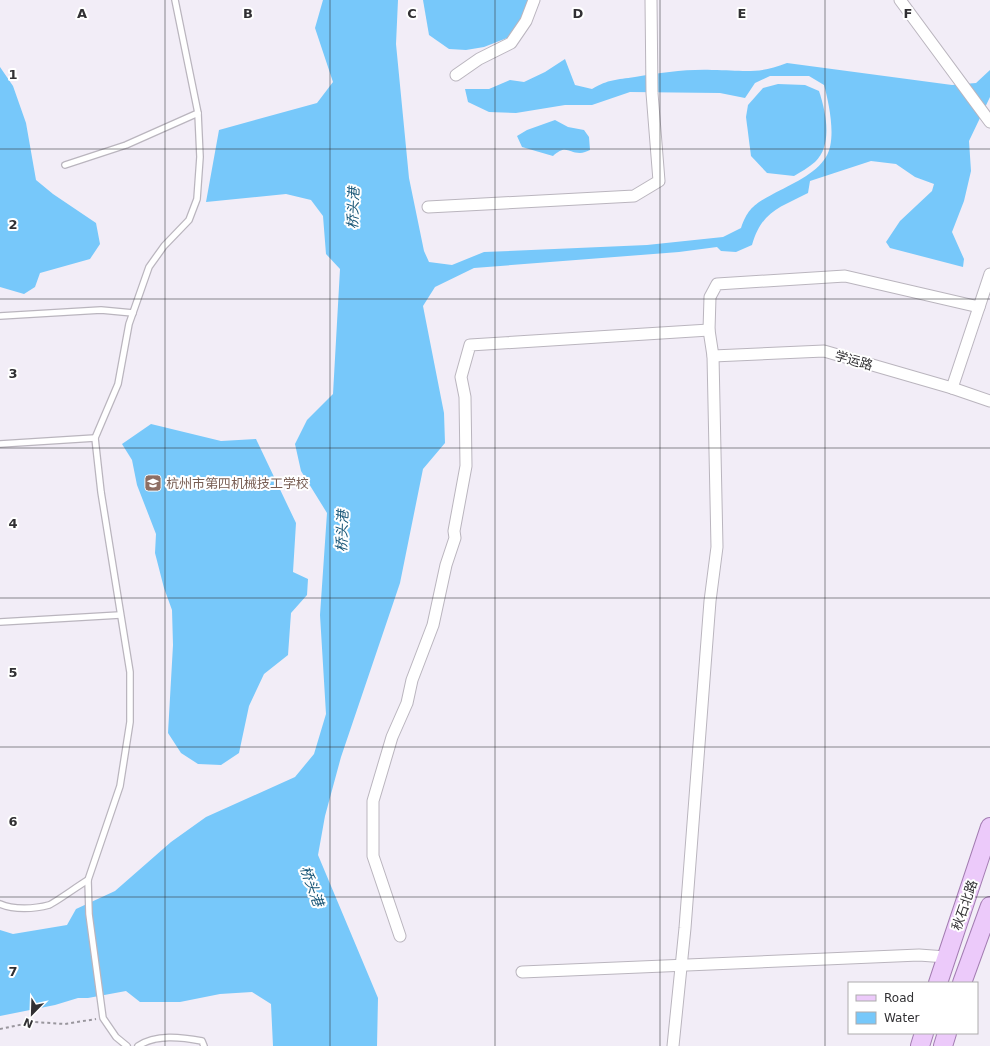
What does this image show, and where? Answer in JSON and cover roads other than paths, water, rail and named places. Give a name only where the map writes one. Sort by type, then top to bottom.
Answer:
[{"type":"main road","name":"秋石北路","points":[[938,982],[990,827]]},
{"type":"main road","name":"秋石北路","points":[[962,982],[990,906]]},
{"type":"main road","points":[[920,1046],[924,1034]]},
{"type":"main road","points":[[943,1046],[947,1034]]},
{"type":"street","points":[[456,75],[479,59],[511,43],[526,21],[534,0]]},
{"type":"street","points":[[428,207],[634,196],[659,182],[652,93],[651,0]]},
{"type":"street","points":[[900,0],[990,122]]},
{"type":"street","points":[[952,388],[990,274]]},
{"type":"street","points":[[673,1046],[685,928],[710,602],[717,547],[713,356],[709,330],[710,297],[717,284],[845,276],[979,307]]},
{"type":"street","points":[[400,936],[373,856],[373,801],[392,737],[408,703],[412,680],[433,625],[446,565],[455,538],[454,531],[466,466],[465,397],[462,377],[470,345],[709,330]]},
{"type":"street","name":"学运路","points":[[713,356],[824,351],[952,388],[990,401]]},
{"type":"street","points":[[522,972],[919,955],[946,957]]},
{"type":"lane","points":[[127,1046],[116,1036],[103,1018],[89,914],[88,880],[120,786],[130,722],[130,672],[101,492],[95,438],[118,384],[132,313],[149,267],[164,246],[189,220],[197,199],[200,156],[198,112],[175,0]]},
{"type":"lane","points":[[65,164],[126,145],[198,112]]},
{"type":"lane","points":[[0,316],[100,310],[132,313]]},
{"type":"lane","points":[[0,444],[95,438]]},
{"type":"lane","points":[[0,622],[120,615]]},
{"type":"lane","points":[[0,904],[22,908],[50,904],[88,880]]},
{"type":"lane","points":[[138,1046],[148,1040],[184,1038],[202,1041],[204,1046]]},
{"type":"water","name":"桥头港","points":[[323,0],[398,0],[396,44],[409,178],[424,251],[429,262],[452,265],[484,252],[647,245],[723,237],[741,228],[749,211],[761,201],[816,169],[822,163],[829,150],[832,131],[824,85],[809,76],[770,76],[755,83],[745,98],[720,93],[630,92],[592,105],[565,105],[516,113],[489,112],[468,102],[465,89],[489,89],[510,80],[524,82],[545,72],[565,59],[575,85],[592,89],[613,80],[664,73],[702,70],[758,70],[776,67],[787,63],[952,85],[976,83],[990,70],[990,97],[969,141],[971,171],[964,201],[952,232],[964,259],[963,267],[890,248],[886,242],[900,221],[932,191],[934,184],[915,177],[896,164],[871,161],[810,181],[808,193],[773,212],[761,225],[752,245],[736,252],[721,251],[717,247],[679,252],[474,268],[435,287],[423,306],[444,413],[445,443],[423,469],[400,583],[341,757],[325,816],[318,855],[378,998],[377,1046],[273,1046],[271,1004],[252,992],[220,994],[180,1002],[140,1002],[126,991],[88,998],[78,998],[55,1005],[0,1016],[0,930],[13,934],[67,925],[76,909],[115,891],[171,842],[206,817],[295,777],[314,754],[326,714],[320,615],[327,513],[301,471],[295,444],[307,420],[333,394],[340,269],[326,254],[323,216],[311,200],[286,194],[206,202],[219,130],[317,103],[333,82],[315,28]]},
{"type":"water","points":[[423,0],[529,0],[526,12],[507,38],[484,47],[466,50],[449,49],[429,35]]},
{"type":"water","points":[[0,67],[13,86],[26,123],[36,180],[53,194],[96,223],[100,244],[90,259],[40,273],[35,287],[24,294],[0,287]]},
{"type":"water","points":[[778,84],[805,85],[819,91],[826,118],[826,138],[821,155],[813,164],[794,176],[767,173],[751,156],[746,117],[748,105],[763,88]]},
{"type":"water","points":[[555,120],[568,127],[584,130],[589,137],[590,150],[576,153],[561,150],[553,156],[522,147],[517,136],[527,130]]},
{"type":"water","points":[[151,424],[221,441],[256,439],[296,523],[293,572],[308,579],[307,595],[291,613],[288,655],[264,674],[249,706],[239,753],[221,765],[198,764],[181,753],[168,733],[173,645],[172,610],[164,588],[155,553],[156,534],[137,485],[132,460],[122,444]]},
{"type":"place","name":"杭州市第四机械技工学校","points":[[153,483]]}]
